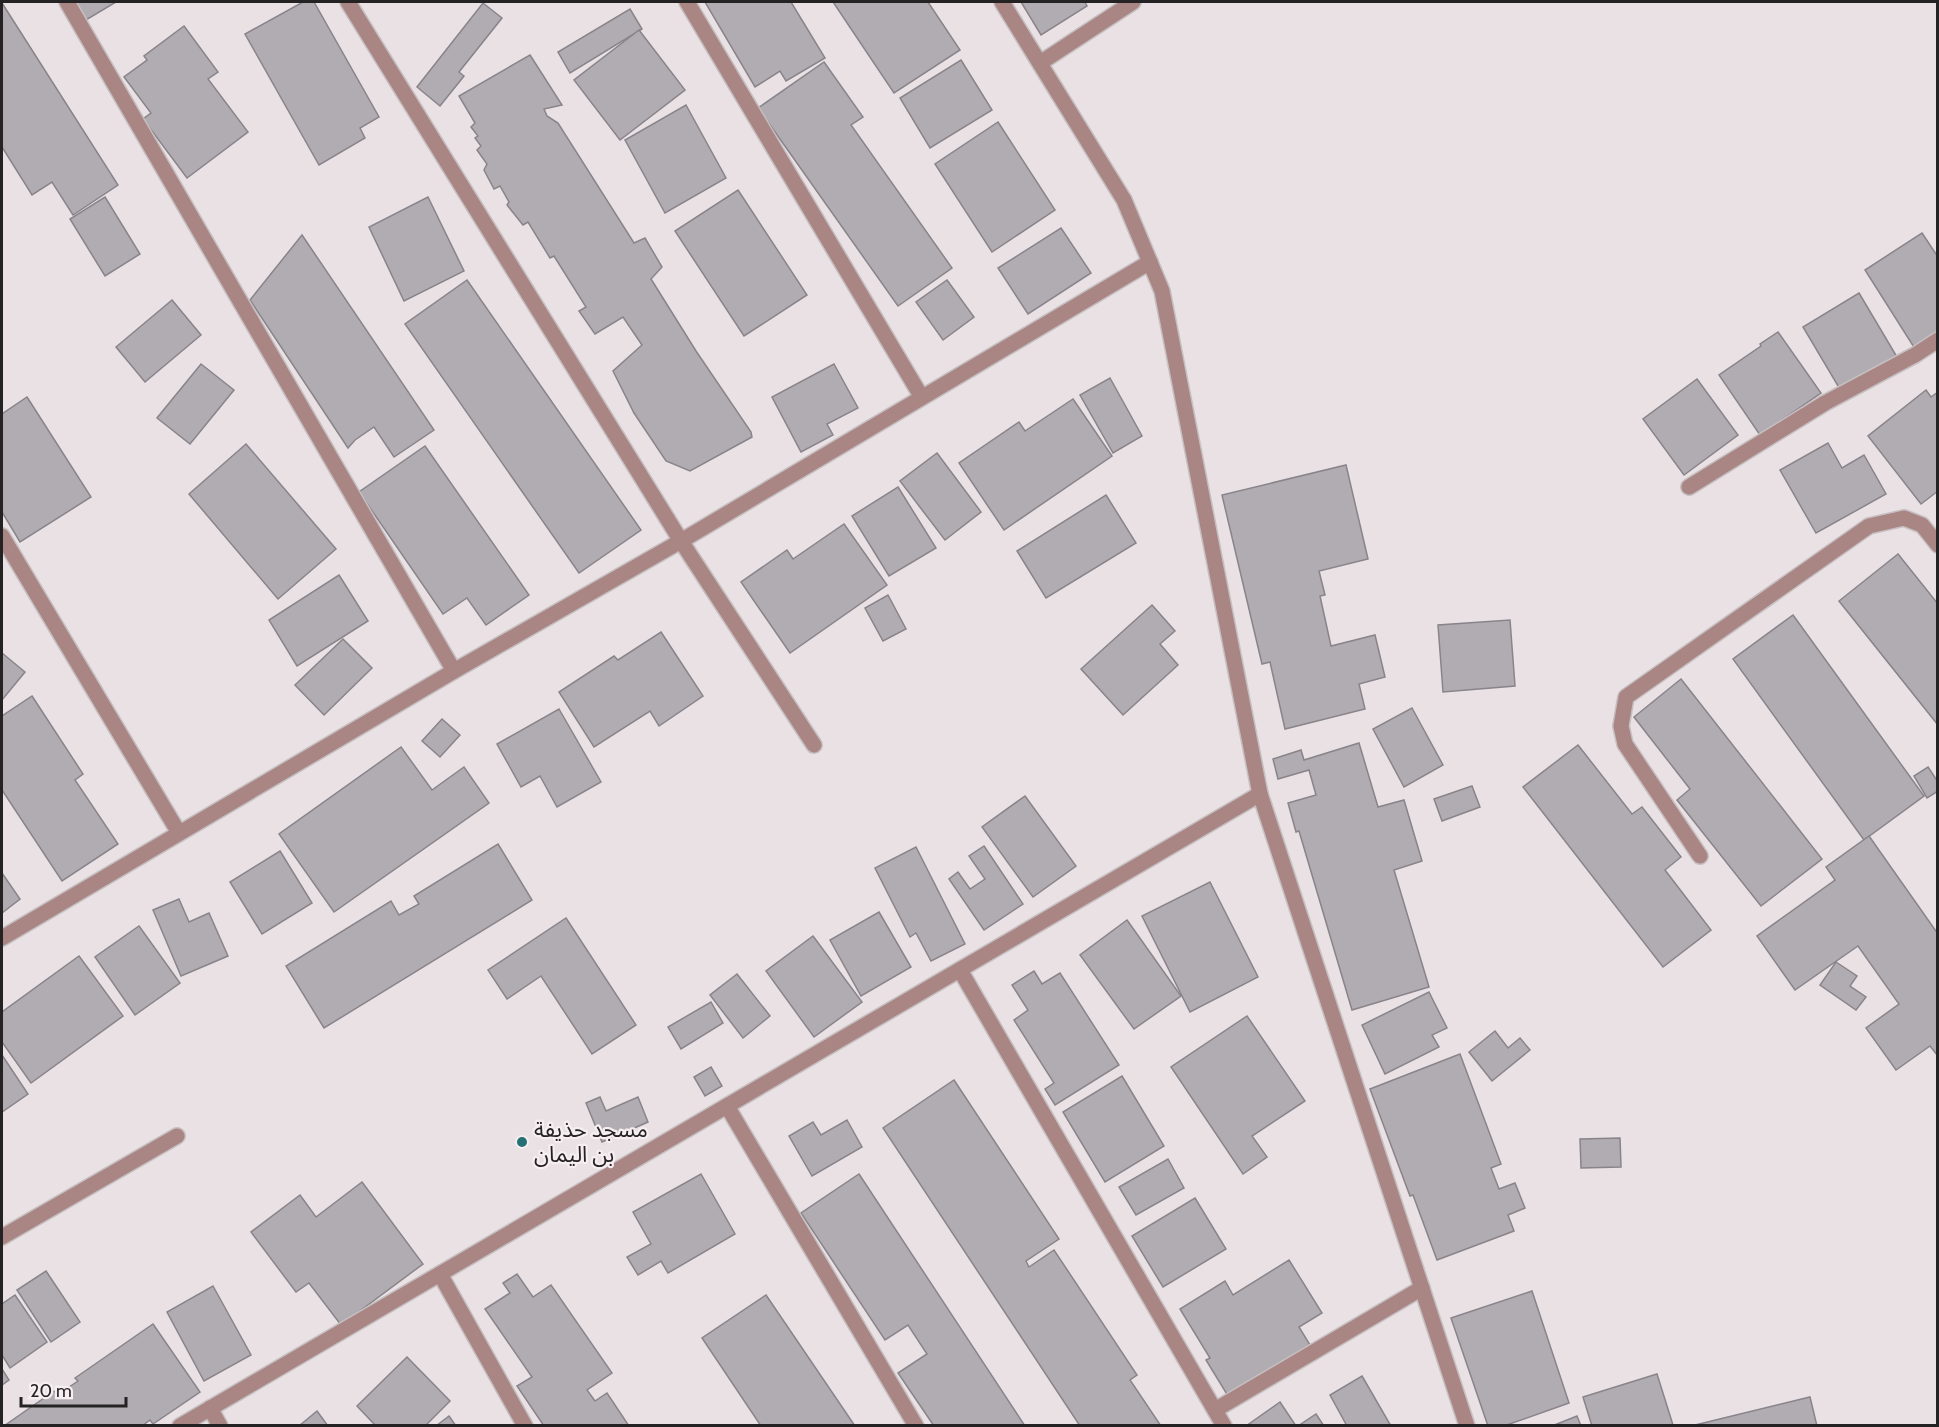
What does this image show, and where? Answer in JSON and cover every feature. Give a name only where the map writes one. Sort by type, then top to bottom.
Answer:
[{"type":"street","points":[[67,2],[454,671]]},
{"type":"street","points":[[348,2],[681,541],[814,746]]},
{"type":"street","points":[[687,2],[921,396]]},
{"type":"street","points":[[1002,2],[1124,200],[1162,291],[1260,794],[1467,1425]]},
{"type":"street","points":[[1040,63],[1133,2]]},
{"type":"street","points":[[2,938],[454,671],[681,541],[921,396],[1150,262]]},
{"type":"street","points":[[1689,487],[1825,404],[1938,340]]},
{"type":"street","points":[[1700,856],[1625,744],[1621,726],[1626,696],[1869,526],[1904,518],[1922,525],[1938,544]]},
{"type":"street","points":[[2,536],[179,833]]},
{"type":"street","points":[[180,1425],[1260,794]]},
{"type":"street","points":[[960,970],[1224,1425]]},
{"type":"street","points":[[727,1106],[916,1425]]},
{"type":"street","points":[[2,1237],[177,1136]]},
{"type":"street","points":[[440,1274],[525,1425]]},
{"type":"street","points":[[1215,1410],[1422,1288]]},
{"type":"street","points":[[210,1408],[220,1425]]},
{"type":"building","points":[[75,2],[116,2],[86,20]]},
{"type":"building","points":[[303,2],[314,2],[379,117],[360,128],[365,138],[319,165],[245,34]]},
{"type":"building","points":[[705,2],[791,2],[825,58],[786,81],[780,71],[755,87]]},
{"type":"building","points":[[833,2],[928,2],[960,50],[894,93]]},
{"type":"building","points":[[1021,2],[1085,2],[1087,6],[1041,35]]},
{"type":"building","points":[[2,3],[118,185],[73,215],[52,182],[32,195],[2,147]]},
{"type":"building","points":[[483,3],[502,18],[459,72],[464,76],[440,106],[417,87]]},
{"type":"building","points":[[630,9],[642,29],[570,73],[558,52]]},
{"type":"building","points":[[184,26],[218,72],[208,79],[248,132],[187,178],[143,119],[151,113],[124,77],[147,60],[144,56]]},
{"type":"building","points":[[639,30],[685,90],[620,140],[574,80]]},
{"type":"building","points":[[530,55],[562,105],[544,109],[547,116],[558,123],[634,243],[645,238],[662,267],[651,279],[751,432],[752,437],[690,471],[666,461],[634,413],[613,371],[642,345],[623,317],[595,334],[579,311],[586,307],[554,256],[550,258],[528,222],[523,225],[507,205],[509,202],[500,186],[494,189],[484,170],[487,164],[477,150],[481,146],[475,138],[478,136],[471,127],[475,123],[459,96]]},
{"type":"building","points":[[961,60],[992,110],[930,148],[900,98]]},
{"type":"building","points":[[824,62],[863,117],[851,125],[952,268],[898,306],[758,108]]},
{"type":"building","points":[[686,105],[726,178],[665,213],[625,140]]},
{"type":"building","points":[[998,122],[1055,210],[992,252],[935,164]]},
{"type":"building","points":[[738,190],[807,295],[744,336],[675,231]]},
{"type":"building","points":[[105,197],[140,254],[105,276],[70,219]]},
{"type":"building","points":[[428,197],[464,271],[404,301],[369,227]]},
{"type":"building","points":[[1061,228],[1091,273],[1028,314],[998,268]]},
{"type":"building","points":[[1922,233],[1938,257],[1938,339],[1917,352],[1865,270]]},
{"type":"building","points":[[302,235],[434,430],[394,457],[374,427],[355,440],[348,448],[250,300]]},
{"type":"building","points":[[467,280],[641,530],[579,573],[405,324]]},
{"type":"building","points":[[947,280],[974,317],[943,340],[916,302]]},
{"type":"building","points":[[1859,293],[1897,357],[1841,391],[1803,327]]},
{"type":"building","points":[[172,300],[201,335],[145,382],[116,347]]},
{"type":"building","points":[[1778,332],[1821,393],[1760,435],[1719,375]]},
{"type":"building","points":[[201,364],[234,390],[190,444],[157,418]]},
{"type":"building","points":[[834,364],[858,408],[827,424],[833,435],[801,452],[772,397]]},
{"type":"building","points":[[1110,378],[1142,436],[1113,453],[1080,395]]},
{"type":"building","points":[[1697,379],[1738,435],[1684,475],[1643,419]]},
{"type":"building","points":[[1926,390],[1931,397],[1938,392],[1938,491],[1921,504],[1868,436]]},
{"type":"building","points":[[27,397],[91,497],[20,542],[2,512],[2,414]]},
{"type":"building","points":[[1073,399],[1112,456],[1004,530],[959,463],[1019,422],[1025,431]]},
{"type":"building","points":[[1828,443],[1842,468],[1864,455],[1886,494],[1816,533],[1780,470]]},
{"type":"building","points":[[246,444],[336,549],[278,599],[189,494]]},
{"type":"building","points":[[425,446],[529,595],[486,625],[467,598],[443,614],[359,492]]},
{"type":"building","points":[[937,453],[981,512],[945,540],[900,481]]},
{"type":"building","points":[[1346,465],[1368,559],[1319,571],[1325,595],[1320,596],[1331,646],[1375,635],[1385,677],[1359,684],[1365,709],[1285,729],[1270,662],[1262,664],[1222,495]]},
{"type":"building","points":[[898,487],[936,548],[889,576],[852,516]]},
{"type":"building","points":[[1106,495],[1136,543],[1046,598],[1017,551]]},
{"type":"building","points":[[844,524],[887,585],[790,653],[741,582],[787,550],[793,559]]},
{"type":"building","points":[[1898,554],[1938,604],[1938,725],[1839,601]]},
{"type":"building","points":[[339,575],[368,621],[297,666],[269,620]]},
{"type":"building","points":[[888,595],[906,629],[883,641],[865,608]]},
{"type":"building","points":[[1152,605],[1175,631],[1160,644],[1178,665],[1123,715],[1081,669]]},
{"type":"building","points":[[1793,615],[1924,796],[1864,840],[1733,659]]},
{"type":"building","points":[[1510,620],[1515,686],[1443,692],[1438,625]]},
{"type":"building","points":[[661,632],[703,696],[659,726],[650,711],[594,747],[559,692],[614,656],[618,660]]},
{"type":"building","points":[[343,639],[372,668],[324,715],[295,685]]},
{"type":"building","points":[[2,653],[25,672],[2,700]]},
{"type":"building","points":[[1681,679],[1822,859],[1761,906],[1677,800],[1690,789],[1634,717]]},
{"type":"building","points":[[32,696],[83,774],[75,780],[118,844],[62,881],[2,790],[2,716]]},
{"type":"building","points":[[1412,708],[1443,765],[1404,787],[1373,729]]},
{"type":"building","points":[[559,709],[601,782],[557,807],[540,776],[521,787],[497,744]]},
{"type":"building","points":[[442,719],[460,735],[440,757],[422,741]]},
{"type":"building","points":[[1359,743],[1378,807],[1404,800],[1422,861],[1394,870],[1429,987],[1352,1010],[1299,831],[1296,832],[1288,803],[1316,795],[1309,770],[1278,779],[1273,759],[1301,750],[1304,760]]},
{"type":"building","points":[[1578,745],[1632,814],[1642,807],[1681,857],[1665,870],[1711,930],[1663,967],[1523,787]]},
{"type":"building","points":[[401,747],[432,790],[464,767],[489,803],[334,912],[279,834]]},
{"type":"building","points":[[1928,767],[1938,782],[1938,791],[1927,798],[1914,776]]},
{"type":"building","points":[[1472,786],[1480,807],[1442,821],[1434,799]]},
{"type":"building","points":[[1025,796],[1076,866],[1033,897],[982,827]]},
{"type":"building","points":[[1869,836],[1938,934],[1938,1056],[1930,1046],[1896,1070],[1866,1028],[1899,1004],[1858,946],[1795,990],[1757,936],[1835,880],[1826,867]]},
{"type":"building","points":[[498,844],[532,900],[324,1028],[286,966],[391,901],[399,915],[419,904],[414,896]]},
{"type":"building","points":[[984,846],[1023,904],[984,930],[949,879],[958,872],[970,889],[985,879],[969,856]]},
{"type":"building","points":[[916,847],[965,944],[931,961],[916,933],[910,937],[875,868]]},
{"type":"building","points":[[280,851],[312,903],[262,934],[230,882]]},
{"type":"building","points":[[2,873],[20,899],[2,913]]},
{"type":"building","points":[[1210,882],[1258,977],[1190,1012],[1142,916]]},
{"type":"building","points":[[179,899],[189,922],[209,913],[228,956],[181,976],[153,910]]},
{"type":"building","points":[[879,912],[911,967],[861,996],[830,940]]},
{"type":"building","points":[[566,918],[636,1025],[592,1054],[541,976],[507,999],[488,970]]},
{"type":"building","points":[[1127,920],[1181,996],[1134,1029],[1080,955]]},
{"type":"building","points":[[139,926],[180,983],[135,1015],[95,957]]},
{"type":"building","points":[[813,936],[862,1002],[814,1037],[766,971]]},
{"type":"building","points":[[79,956],[123,1016],[31,1083],[2,1042],[2,1012]]},
{"type":"building","points":[[1836,962],[1857,976],[1850,986],[1866,997],[1856,1010],[1820,985]]},
{"type":"building","points":[[1034,971],[1042,984],[1060,973],[1119,1065],[1055,1105],[1045,1089],[1054,1083],[1014,1020],[1028,1010],[1012,985]]},
{"type":"building","points":[[737,974],[770,1016],[743,1038],[710,995]]},
{"type":"building","points":[[1429,992],[1447,1028],[1432,1035],[1439,1047],[1385,1074],[1362,1025]]},
{"type":"building","points":[[711,1002],[723,1023],[681,1049],[668,1027]]},
{"type":"building","points":[[1247,1016],[1305,1101],[1252,1136],[1267,1157],[1243,1174],[1171,1067]]},
{"type":"building","points":[[1495,1031],[1508,1048],[1520,1038],[1530,1050],[1492,1081],[1469,1052]]},
{"type":"building","points":[[1460,1054],[1501,1164],[1491,1168],[1499,1189],[1515,1183],[1525,1208],[1508,1215],[1514,1231],[1437,1260],[1370,1089]]},
{"type":"building","points":[[2,1055],[28,1094],[2,1112]]},
{"type":"building","points":[[711,1067],[722,1086],[705,1096],[694,1077]]},
{"type":"building","points":[[1122,1076],[1164,1146],[1105,1182],[1063,1112]]},
{"type":"building","points":[[954,1080],[1059,1239],[1026,1261],[1029,1267],[1054,1250],[1137,1375],[1130,1380],[1161,1426],[1080,1426],[883,1128]]},
{"type":"building","points":[[600,1097],[606,1111],[638,1097],[648,1122],[602,1142],[586,1103]]},
{"type":"building","points":[[847,1120],[862,1147],[812,1176],[789,1136],[813,1122],[821,1135]]},
{"type":"building","points":[[1620,1138],[1621,1167],[1581,1168],[1580,1139]]},
{"type":"building","points":[[1168,1159],[1184,1188],[1136,1215],[1119,1187]]},
{"type":"building","points":[[701,1174],[735,1234],[668,1273],[661,1261],[638,1275],[627,1257],[651,1244],[633,1212]]},
{"type":"building","points":[[859,1174],[1025,1426],[934,1426],[898,1373],[927,1354],[908,1325],[885,1340],[801,1213]]},
{"type":"building","points":[[362,1182],[423,1264],[341,1325],[309,1283],[296,1292],[251,1232],[300,1195],[316,1217]]},
{"type":"building","points":[[1195,1198],[1226,1249],[1163,1287],[1132,1236]]},
{"type":"building","points":[[1289,1260],[1322,1313],[1299,1327],[1310,1345],[1228,1396],[1206,1360],[1210,1358],[1180,1309],[1225,1281],[1233,1295]]},
{"type":"building","points":[[46,1271],[80,1322],[51,1342],[17,1290]]},
{"type":"building","points":[[517,1274],[533,1297],[551,1285],[612,1373],[587,1390],[595,1401],[607,1393],[629,1426],[544,1426],[517,1386],[532,1377],[485,1309],[510,1293],[503,1283]]},
{"type":"building","points":[[213,1286],[251,1355],[204,1381],[167,1312]]},
{"type":"building","points":[[1532,1291],[1569,1403],[1504,1426],[1488,1426],[1451,1318]]},
{"type":"building","points":[[15,1295],[47,1342],[10,1368],[2,1355],[2,1304]]},
{"type":"building","points":[[766,1295],[855,1426],[761,1426],[702,1338]]},
{"type":"building","points":[[153,1324],[200,1392],[153,1424],[150,1420],[142,1426],[4,1426],[54,1391],[57,1395],[78,1381],[75,1378]]},
{"type":"building","points":[[407,1357],[450,1401],[425,1426],[376,1426],[357,1406]]},
{"type":"building","points":[[2,1369],[9,1380],[2,1385]]},
{"type":"building","points":[[1657,1374],[1673,1425],[1592,1426],[1583,1397]]},
{"type":"building","points":[[1362,1376],[1391,1426],[1347,1426],[1330,1395]]},
{"type":"building","points":[[1810,1397],[1817,1426],[1691,1426]]},
{"type":"building","points":[[1280,1402],[1296,1426],[1246,1426]]},
{"type":"building","points":[[317,1411],[328,1426],[299,1426]]},
{"type":"building","points":[[1316,1414],[1324,1426],[1298,1426]]},
{"type":"building","points":[[449,1416],[456,1426],[436,1426]]},
{"type":"building","points":[[1577,1416],[1581,1426],[1552,1426]]},
{"type":"place","name":"مسجد حذيفة بن اليمان","points":[[522,1142]]}]
